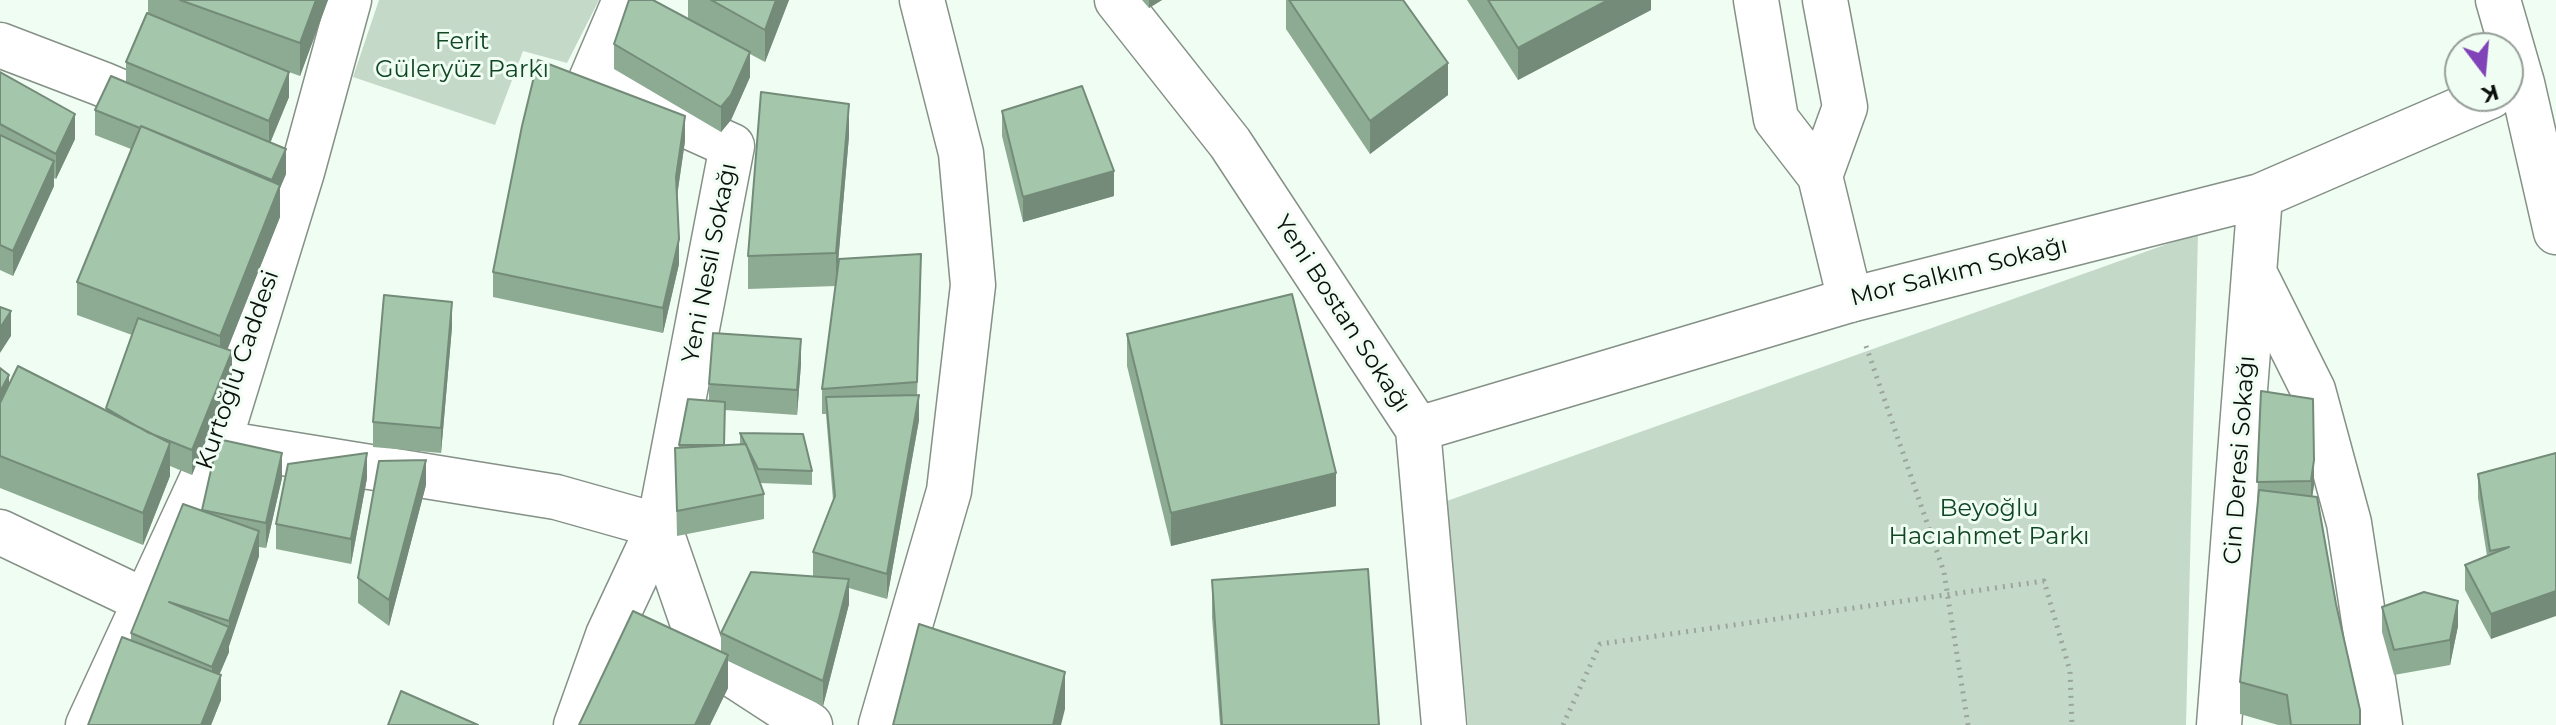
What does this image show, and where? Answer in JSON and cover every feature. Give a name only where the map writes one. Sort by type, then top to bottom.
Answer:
[{"type":"street","name":"Kurtoğlu Caddesi","points":[[88,725],[219,442],[302,172],[349,0]]},
{"type":"street","name":"Yeni Nesil Sokağı","points":[[625,0],[590,82],[732,146],[659,526]]},
{"type":"street","points":[[881,725],[949,491],[973,285],[961,153],[922,0]]},
{"type":"street","name":"Yeni Bostan Sokağı","points":[[1117,0],[1230,143],[1418,429],[1444,725]]},
{"type":"street","points":[[1756,0],[1776,119],[1820,176],[1850,300]]},
{"type":"street","points":[[1820,176],[1845,107],[1825,0]]},
{"type":"street","points":[[2498,0],[2501,32]]},
{"type":"street","points":[[0,45],[102,84],[202,128]]},
{"type":"street","name":"Mor Salkım Sokağı","points":[[1418,429],[1850,300],[2260,196],[2454,112]]},
{"type":"street","points":[[2515,112],[2556,232]]},
{"type":"street","points":[[259,153],[302,172]]},
{"type":"street","name":"Cin Deresi Sokağı","points":[[2219,725],[2260,196]]},
{"type":"street","points":[[2254,272],[2313,390],[2349,523],[2380,725]]},
{"type":"street","points":[[219,442],[556,497],[659,526]]},
{"type":"street","points":[[576,725],[608,635],[659,526]]},
{"type":"street","points":[[659,526],[704,656],[810,725]]},
{"type":"street","points":[[0,532],[145,601]]},
{"type":"path","points":[[1850,300],[1944,572],[1968,725]]},
{"type":"path","points":[[1563,725],[1600,644],[2044,581],[2070,671],[2072,725]]},
{"type":"green space","name":"Ferit Güleryüz Parkı","points":[[379,0],[599,0],[567,63],[523,51],[495,125],[353,77]]},
{"type":"green space","name":"Beyoğlu Hacıahmet Parkı","points":[[2198,233],[2186,725],[1468,725],[1444,502]]},
{"type":"building","points":[[180,0],[316,0],[300,43]]},
{"type":"building","points":[[629,0],[653,0],[750,52],[731,95],[721,107],[614,44]]},
{"type":"building","points":[[711,0],[776,0],[765,30]]},
{"type":"building","points":[[1289,0],[1403,0],[1448,63],[1370,121]]},
{"type":"building","points":[[1488,0],[1608,0],[1518,48]]},
{"type":"building","points":[[147,13],[289,72],[269,121],[126,62]]},
{"type":"building","points":[[538,60],[685,116],[676,177],[679,239],[663,308],[493,272]]},
{"type":"building","points":[[0,72],[75,114],[56,154],[0,124]]},
{"type":"building","points":[[111,76],[286,149],[272,180],[95,110]]},
{"type":"building","points":[[1082,86],[1114,171],[1023,197],[1002,111]]},
{"type":"building","points":[[761,92],[849,104],[836,253],[748,256]]},
{"type":"building","points":[[141,126],[280,185],[220,336],[77,282]]},
{"type":"building","points":[[0,135],[54,161],[13,251],[0,245]]},
{"type":"building","points":[[921,254],[917,382],[822,389],[839,259]]},
{"type":"building","points":[[1292,294],[1336,473],[1171,513],[1127,334]]},
{"type":"building","points":[[384,295],[452,302],[441,428],[373,422]]},
{"type":"building","points":[[0,307],[11,311],[0,328]]},
{"type":"building","points":[[138,318],[232,351],[192,450],[147,432],[106,408]]},
{"type":"building","points":[[713,333],[801,339],[797,390],[709,384]]},
{"type":"building","points":[[18,366],[170,443],[143,513],[0,456],[0,403]]},
{"type":"building","points":[[0,368],[9,375],[0,392]]},
{"type":"building","points":[[2261,391],[2313,399],[2314,460],[2311,481],[2257,482]]},
{"type":"building","points":[[919,395],[887,574],[813,552],[835,496],[826,397]]},
{"type":"building","points":[[688,399],[725,402],[724,445],[679,445]]},
{"type":"building","points":[[740,433],[803,434],[812,471],[758,469]]},
{"type":"building","points":[[218,439],[282,453],[266,523],[202,510]]},
{"type":"building","points":[[746,444],[764,494],[677,511],[675,448]]},
{"type":"building","points":[[367,453],[351,539],[276,524],[288,464]]},
{"type":"building","points":[[2556,453],[2556,591],[2491,614],[2465,565],[2509,547],[2490,551],[2478,474]]},
{"type":"building","points":[[426,460],[389,600],[358,578],[379,461]]},
{"type":"building","points":[[2259,490],[2317,497],[2336,604],[2360,710],[2360,725],[2291,725],[2287,695],[2240,682]]},
{"type":"building","points":[[183,504],[259,531],[229,621],[169,602],[229,627],[212,667],[131,633]]},
{"type":"building","points":[[1368,569],[1379,725],[1222,725],[1212,580]]},
{"type":"building","points":[[751,572],[849,579],[823,681],[721,633]]},
{"type":"building","points":[[2424,592],[2458,601],[2450,640],[2394,650],[2382,607]]},
{"type":"building","points":[[633,611],[728,655],[695,725],[579,725]]},
{"type":"building","points":[[919,624],[1065,672],[1053,725],[893,725]]},
{"type":"building","points":[[122,637],[221,675],[201,725],[88,725]]},
{"type":"building","points":[[401,691],[478,725],[388,725]]}]
